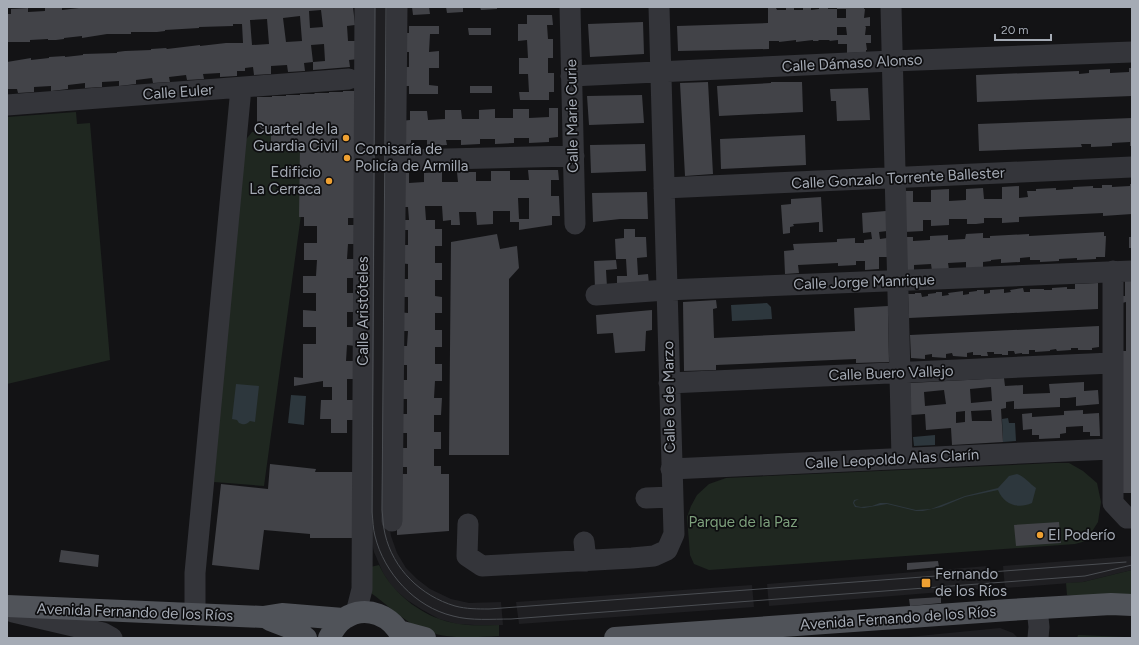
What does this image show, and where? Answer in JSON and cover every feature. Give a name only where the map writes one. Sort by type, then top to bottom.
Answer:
[{"type":"main road","name":"Avenida Fernando de los Ríos","points":[[615,638],[1037,608],[1111,604],[1132,605]]},
{"type":"main road","name":"Avenida Fernando de los Ríos","points":[[7,606],[263,617],[282,614],[349,616],[368,612],[380,615],[391,621],[401,635]]},
{"type":"main road","name":"Avenida Fernando de los Ríos","points":[[1086,606],[1132,614]]},
{"type":"main road","points":[[329,638],[335,627],[349,616]]},
{"type":"main road","name":"Avenida Fernando de los Ríos","points":[[263,617],[296,630],[306,638]]},
{"type":"main road","points":[[401,635],[425,638]]},
{"type":"street","name":"Calle Aristóteles","points":[[349,616],[362,589],[365,7]]},
{"type":"street","name":"Calle Aristóteles","points":[[392,521],[399,160],[397,7]]},
{"type":"street","name":"Calle Marie Curie","points":[[570,7],[575,224]]},
{"type":"street","name":"Calle 8 de Marzo","points":[[468,524],[467,556],[482,566],[585,552],[632,558],[654,556],[667,550],[674,534],[659,7]]},
{"type":"street","points":[[891,7],[902,458]]},
{"type":"street","name":"Calle Dámaso Alonso","points":[[571,76],[892,61],[1132,52]]},
{"type":"street","name":"Calle Euler","points":[[7,105],[349,79]]},
{"type":"street","points":[[195,614],[195,573],[242,88]]},
{"type":"street","points":[[399,160],[574,156]]},
{"type":"street","name":"Calle Gonzalo Torrente Ballester","points":[[664,188],[1132,167]]},
{"type":"street","points":[[1122,271],[1112,364],[1113,503],[1127,518],[1132,518]]},
{"type":"street","name":"Calle Jorge Manrique","points":[[596,295],[666,290],[1122,271]]},
{"type":"street","name":"Calle Buero Vallejo","points":[[669,383],[1112,364]]},
{"type":"street","name":"Calle Leopoldo Alas Clarín","points":[[671,469],[1112,449]]},
{"type":"street","points":[[646,498],[672,497]]},
{"type":"street","points":[[1037,608],[1039,627],[1038,638]]},
{"type":"street","name":"Avenida Fernando de los Ríos","points":[[7,610],[103,633],[112,638]]},
{"type":"shaded area","points":[[370,7],[392,7],[388,515],[391,536],[397,553],[406,568],[417,579],[430,589],[451,599],[469,603],[501,602],[503,625],[457,624],[439,619],[407,600],[393,588],[383,573],[374,552],[371,539]]},
{"type":"shaded area","points":[[767,303],[771,307],[772,319],[732,321],[731,305]]},
{"type":"shaded area","points":[[236,384],[259,386],[255,422],[250,421],[244,424],[232,419]]},
{"type":"shaded area","points":[[291,395],[306,396],[304,425],[288,423]]},
{"type":"shaded area","points":[[1008,418],[1009,423],[1015,423],[1016,441],[1003,442],[1002,419]]},
{"type":"shaded area","points":[[935,435],[935,445],[914,446],[913,437]]},
{"type":"shaded area","points":[[1017,474],[1025,478],[1036,488],[1032,503],[1022,506],[1012,504],[1004,499],[998,490],[965,497],[941,507],[923,511],[916,511],[887,504],[864,508],[855,507],[853,503],[854,500],[859,499],[854,503],[856,506],[861,507],[887,503],[916,510],[931,509],[965,496],[998,488],[1009,476]]},
{"type":"shaded area","points":[[1132,556],[1132,570],[1083,582],[1005,588],[1003,566]]},
{"type":"shaded area","points":[[988,566],[991,588],[769,606],[767,584]]},
{"type":"shaded area","points":[[752,585],[754,607],[519,624],[516,602]]},
{"type":"shaded area","points":[[1000,628],[1013,633],[1018,638],[898,638]]},
{"type":"shaded area","points":[[129,637],[220,638],[129,638]]},
{"type":"green space","points":[[76,112],[77,124],[90,123],[110,360],[7,384],[7,117]]},
{"type":"green space","points":[[252,132],[271,132],[272,150],[300,149],[301,215],[264,486],[214,482],[239,148]]},
{"type":"green space","name":"Parque de la Paz","points":[[1069,463],[1083,471],[1097,483],[1101,502],[1098,522],[1086,541],[1075,544],[709,570],[694,564],[690,555],[687,517],[691,506],[697,495],[709,484],[726,478]]},
{"type":"green space","points":[[379,565],[385,576],[402,596],[422,611],[434,617],[459,624],[499,625],[499,636],[453,637],[435,634],[418,628],[368,591],[366,568]]},
{"type":"green space","points":[[1132,570],[1132,597],[1067,595],[1066,583],[1083,582]]},
{"type":"green space","points":[[1078,635],[1125,637],[1127,638],[1077,638]]},
{"type":"building","points":[[45,7],[62,7],[62,10],[79,7],[353,7],[355,25],[347,26],[348,41],[356,41],[358,59],[349,60],[350,67],[313,70],[313,62],[304,63],[305,71],[288,72],[287,65],[271,66],[271,74],[254,75],[253,67],[245,68],[245,71],[237,71],[237,76],[220,77],[220,73],[203,74],[204,79],[187,80],[186,75],[169,77],[170,82],[153,83],[152,78],[136,80],[136,84],[119,86],[119,81],[102,82],[102,87],[85,88],[85,83],[68,85],[68,89],[51,91],[51,86],[34,87],[34,92],[18,93],[17,89],[8,89],[7,62],[31,58],[31,60],[83,54],[117,53],[125,51],[167,49],[200,45],[243,43],[242,24],[233,24],[233,26],[165,30],[157,32],[131,32],[131,34],[107,34],[82,38],[82,36],[56,40],[30,40],[30,42],[7,42],[7,14],[11,14],[11,9],[28,8],[28,12],[45,11]],"holes":[[[321,10],[323,27],[310,28],[309,11]],[[300,16],[302,41],[286,42],[283,18]],[[267,19],[269,44],[252,45],[250,20]],[[324,44],[325,61],[313,62],[311,45]]]},
{"type":"building","points":[[412,7],[429,7],[430,14],[413,15]]},
{"type":"building","points":[[446,7],[463,7],[463,12],[447,13]]},
{"type":"building","points":[[480,7],[497,7],[497,9],[481,10]]},
{"type":"building","points":[[786,7],[794,7],[794,10],[803,10],[803,7],[811,7],[811,10],[819,9],[819,7],[837,9],[837,7],[864,7],[864,18],[870,17],[870,26],[865,26],[865,35],[871,35],[871,43],[866,43],[866,52],[847,53],[847,44],[838,44],[838,40],[796,42],[796,40],[779,42],[769,41],[769,49],[678,51],[677,26],[768,23],[768,8],[786,10]],"holes":[[[837,9],[846,9],[846,18],[837,18]],[[837,27],[846,27],[847,35],[837,35]]]},
{"type":"building","points":[[527,15],[552,15],[553,25],[547,25],[548,39],[553,39],[553,58],[548,58],[548,73],[554,73],[554,92],[549,92],[549,100],[520,100],[519,92],[529,92],[528,74],[519,74],[519,58],[528,58],[527,40],[518,41],[518,24],[527,24]]},
{"type":"building","points":[[643,22],[644,54],[590,57],[588,24]]},
{"type":"building","points":[[409,26],[439,26],[439,34],[430,34],[429,52],[439,51],[439,68],[429,68],[429,85],[438,86],[438,94],[409,94],[409,86],[404,86],[404,67],[409,67],[409,52],[404,52],[404,33],[409,33]]},
{"type":"building","points":[[468,28],[491,28],[491,35],[469,35]]},
{"type":"building","points":[[1129,68],[1132,68],[1132,96],[977,102],[976,75],[1079,71],[1079,74],[1089,73],[1089,70],[1110,69],[1110,73],[1129,72]]},
{"type":"building","points":[[708,82],[713,174],[685,176],[680,83]]},
{"type":"building","points":[[771,82],[802,82],[803,112],[719,116],[717,86]]},
{"type":"building","points":[[470,86],[492,86],[492,93],[470,93]]},
{"type":"building","points":[[868,88],[870,120],[837,121],[836,101],[831,101],[830,89]]},
{"type":"building","points":[[358,91],[357,218],[348,218],[348,225],[357,225],[357,244],[348,244],[347,259],[357,259],[357,278],[347,278],[347,293],[357,293],[356,312],[347,312],[347,327],[356,327],[356,346],[347,345],[346,361],[356,361],[356,379],[347,379],[347,400],[356,400],[356,420],[347,420],[347,433],[331,433],[331,419],[320,419],[321,400],[332,400],[332,387],[323,387],[323,381],[294,386],[294,377],[303,378],[303,344],[316,344],[316,327],[303,327],[303,310],[316,311],[316,293],[303,293],[303,276],[316,276],[317,260],[304,260],[304,243],[317,243],[317,226],[304,226],[304,217],[299,217],[300,145],[271,145],[271,129],[263,130],[257,124],[257,97]]},
{"type":"building","points":[[642,95],[644,123],[589,125],[587,96]]},
{"type":"building","points":[[549,108],[558,108],[558,137],[549,138],[549,142],[529,143],[529,138],[514,138],[514,143],[495,144],[495,139],[480,139],[480,144],[461,145],[461,140],[446,140],[447,145],[427,146],[427,140],[411,140],[411,146],[400,146],[400,121],[410,120],[410,111],[427,111],[428,120],[445,119],[445,110],[461,110],[462,119],[479,119],[479,110],[495,109],[495,118],[513,118],[513,109],[529,109],[529,118],[549,117]]},
{"type":"building","points":[[1132,118],[1132,146],[1130,146],[1130,142],[1112,143],[1112,146],[1091,147],[1091,144],[1081,144],[1082,147],[979,151],[978,124]]},
{"type":"building","points":[[805,135],[806,165],[721,169],[720,139]]},
{"type":"building","points":[[645,144],[646,171],[591,173],[590,145]]},
{"type":"building","points":[[528,170],[558,170],[559,180],[551,180],[551,196],[559,196],[560,216],[552,216],[552,225],[519,230],[519,222],[510,222],[510,211],[493,211],[493,224],[477,225],[476,212],[459,212],[460,225],[451,225],[451,220],[443,221],[442,206],[425,206],[426,220],[435,220],[435,229],[442,229],[442,246],[435,246],[435,263],[442,263],[442,280],[435,280],[435,296],[442,297],[442,313],[435,313],[435,330],[442,330],[442,347],[435,347],[435,364],[442,364],[442,381],[435,381],[434,398],[442,398],[441,415],[434,415],[434,432],[441,432],[441,449],[434,449],[434,466],[441,466],[441,474],[449,474],[449,531],[397,535],[397,474],[407,474],[407,467],[397,467],[398,448],[407,448],[407,433],[398,433],[398,414],[407,414],[407,399],[398,399],[398,380],[407,380],[407,365],[398,365],[398,346],[407,346],[408,331],[398,331],[398,312],[408,313],[408,297],[398,297],[398,279],[408,279],[408,264],[398,263],[399,245],[408,245],[408,230],[399,230],[399,220],[409,220],[408,207],[399,207],[399,173],[409,173],[409,183],[424,182],[424,173],[442,172],[442,182],[458,182],[457,172],[476,172],[476,181],[491,181],[491,171],[510,171],[510,180],[529,180]],"holes":[[[518,198],[529,198],[529,219],[519,219]]]},
{"type":"building","points":[[1130,184],[1132,184],[1132,214],[1103,216],[1103,213],[1019,217],[1019,222],[1002,223],[1002,218],[984,218],[984,223],[976,224],[967,224],[967,219],[949,219],[949,225],[931,226],[931,220],[923,220],[923,231],[904,232],[901,191],[913,191],[913,202],[931,202],[931,190],[949,189],[949,201],[966,200],[966,189],[983,188],[984,199],[1002,199],[1002,187],[1019,186],[1019,198],[1028,197],[1027,191],[1036,191],[1036,189],[1056,188],[1056,190],[1093,186],[1093,188],[1102,188],[1102,185],[1112,185],[1112,187],[1130,186]]},
{"type":"building","points":[[647,192],[648,219],[620,219],[593,222],[592,193]]},
{"type":"building","points":[[821,197],[823,232],[819,232],[819,222],[793,224],[794,226],[790,227],[790,233],[783,234],[781,205],[791,204],[791,199]]},
{"type":"building","points":[[886,211],[887,231],[879,232],[880,239],[887,238],[889,257],[879,257],[879,269],[865,270],[865,261],[856,261],[856,265],[838,266],[838,263],[798,265],[799,273],[785,274],[784,251],[794,250],[793,244],[837,242],[837,239],[855,238],[855,243],[864,243],[864,240],[872,239],[871,232],[863,233],[862,213]]},
{"type":"building","points":[[624,229],[635,229],[635,237],[646,237],[647,257],[637,258],[638,275],[648,274],[649,284],[617,287],[617,276],[627,276],[626,259],[616,259],[615,239],[624,238]]},
{"type":"building","points":[[1104,232],[1104,236],[1106,236],[1105,257],[1096,257],[1096,259],[1077,260],[1077,258],[1040,262],[1040,260],[1030,260],[1030,257],[1020,258],[1020,262],[1001,263],[1001,259],[991,260],[983,262],[983,268],[966,269],[966,262],[948,263],[949,270],[932,271],[931,264],[914,265],[914,272],[907,272],[904,237],[913,237],[913,241],[930,240],[930,236],[948,235],[948,240],[965,239],[966,234],[983,233],[983,238],[990,238],[990,236],[1029,234],[1029,236]]},
{"type":"building","points":[[497,234],[500,249],[517,246],[519,268],[509,279],[509,455],[449,455],[451,242]]},
{"type":"building","points":[[1129,237],[1132,237],[1132,248],[1129,248]]},
{"type":"building","points":[[616,260],[617,269],[606,270],[607,287],[595,288],[594,261]]},
{"type":"building","points":[[1125,277],[1132,277],[1132,493],[1117,493],[1115,351],[1126,351],[1126,302],[1122,303],[1122,296],[1125,296]]},
{"type":"building","points":[[1098,283],[1098,309],[909,318],[908,294],[921,293],[922,297],[936,292],[942,292],[942,296],[949,295],[948,293],[963,291],[963,295],[977,290],[984,290],[984,294],[990,293],[990,290],[1004,289],[1004,293],[1011,292],[1010,290],[1023,288],[1024,292],[1030,292],[1030,289],[1052,290],[1052,288],[1067,287],[1067,289],[1075,289],[1075,284]]},
{"type":"building","points":[[716,300],[717,308],[713,309],[714,338],[855,331],[854,308],[888,306],[889,362],[856,363],[856,359],[716,365],[716,370],[684,371],[683,302]]},
{"type":"building","points":[[652,310],[652,330],[646,331],[645,351],[615,353],[613,333],[597,334],[596,315]]},
{"type":"building","points":[[1099,326],[1099,347],[1092,348],[1092,350],[1078,350],[1078,348],[1071,348],[1071,350],[1057,351],[1056,349],[1035,352],[1035,350],[1029,350],[1029,354],[1015,354],[1014,351],[1008,351],[1008,355],[987,352],[988,356],[973,355],[973,352],[967,353],[967,357],[953,356],[952,353],[946,354],[946,358],[932,357],[932,354],[925,355],[925,359],[911,358],[910,335]]},
{"type":"building","points":[[1004,378],[1005,386],[1023,385],[1023,394],[1050,393],[1049,384],[1084,382],[1084,391],[1098,390],[1099,404],[1076,406],[1076,397],[1060,398],[1060,407],[1014,409],[1014,401],[1006,402],[1006,408],[1001,409],[1003,442],[952,445],[951,428],[926,430],[925,414],[911,415],[910,383]],"holes":[[[991,387],[992,401],[971,403],[970,389]],[[944,390],[946,404],[925,406],[924,392]],[[991,410],[992,421],[972,421],[971,411]],[[965,411],[965,422],[956,423],[956,412]]]},
{"type":"building","points":[[1083,410],[1083,414],[1099,413],[1100,436],[1090,436],[1090,432],[1083,432],[1083,426],[1066,427],[1066,433],[1060,434],[1060,438],[1039,439],[1039,435],[1032,435],[1032,429],[1023,430],[1022,414],[1032,413],[1032,417],[1064,415],[1064,411]]},
{"type":"building","points":[[270,464],[316,469],[315,472],[355,472],[355,538],[310,538],[310,534],[264,530],[259,570],[212,565],[221,484],[268,489]]},
{"type":"building","points":[[1059,522],[1061,543],[1016,546],[1014,525]]},
{"type":"building","points":[[61,550],[99,555],[98,567],[59,562]]},
{"type":"building","points":[[938,561],[939,567],[907,570],[907,563]]},
{"type":"building","points":[[941,597],[941,603],[910,606],[909,599]]},
{"type":"tram line","points":[[375,7],[373,527],[379,550],[394,575],[403,586],[426,605],[460,618],[511,619],[1085,576],[1132,565]]},
{"type":"tram line","points":[[386,7],[382,510],[383,525],[389,547],[402,570],[420,588],[455,606],[489,609],[1126,562]]},
{"type":"place","name":"Cuartel de la Guardia Civil","points":[[346,138]]},
{"type":"place","name":"Comisaría de Policía de Armilla","points":[[347,158]]},
{"type":"place","name":"Edificio La Cerraca","points":[[329,181]]},
{"type":"place","name":"El Poderío","points":[[1040,535]]},
{"type":"place","name":"Fernando de los Ríos","points":[[926,583]]}]
